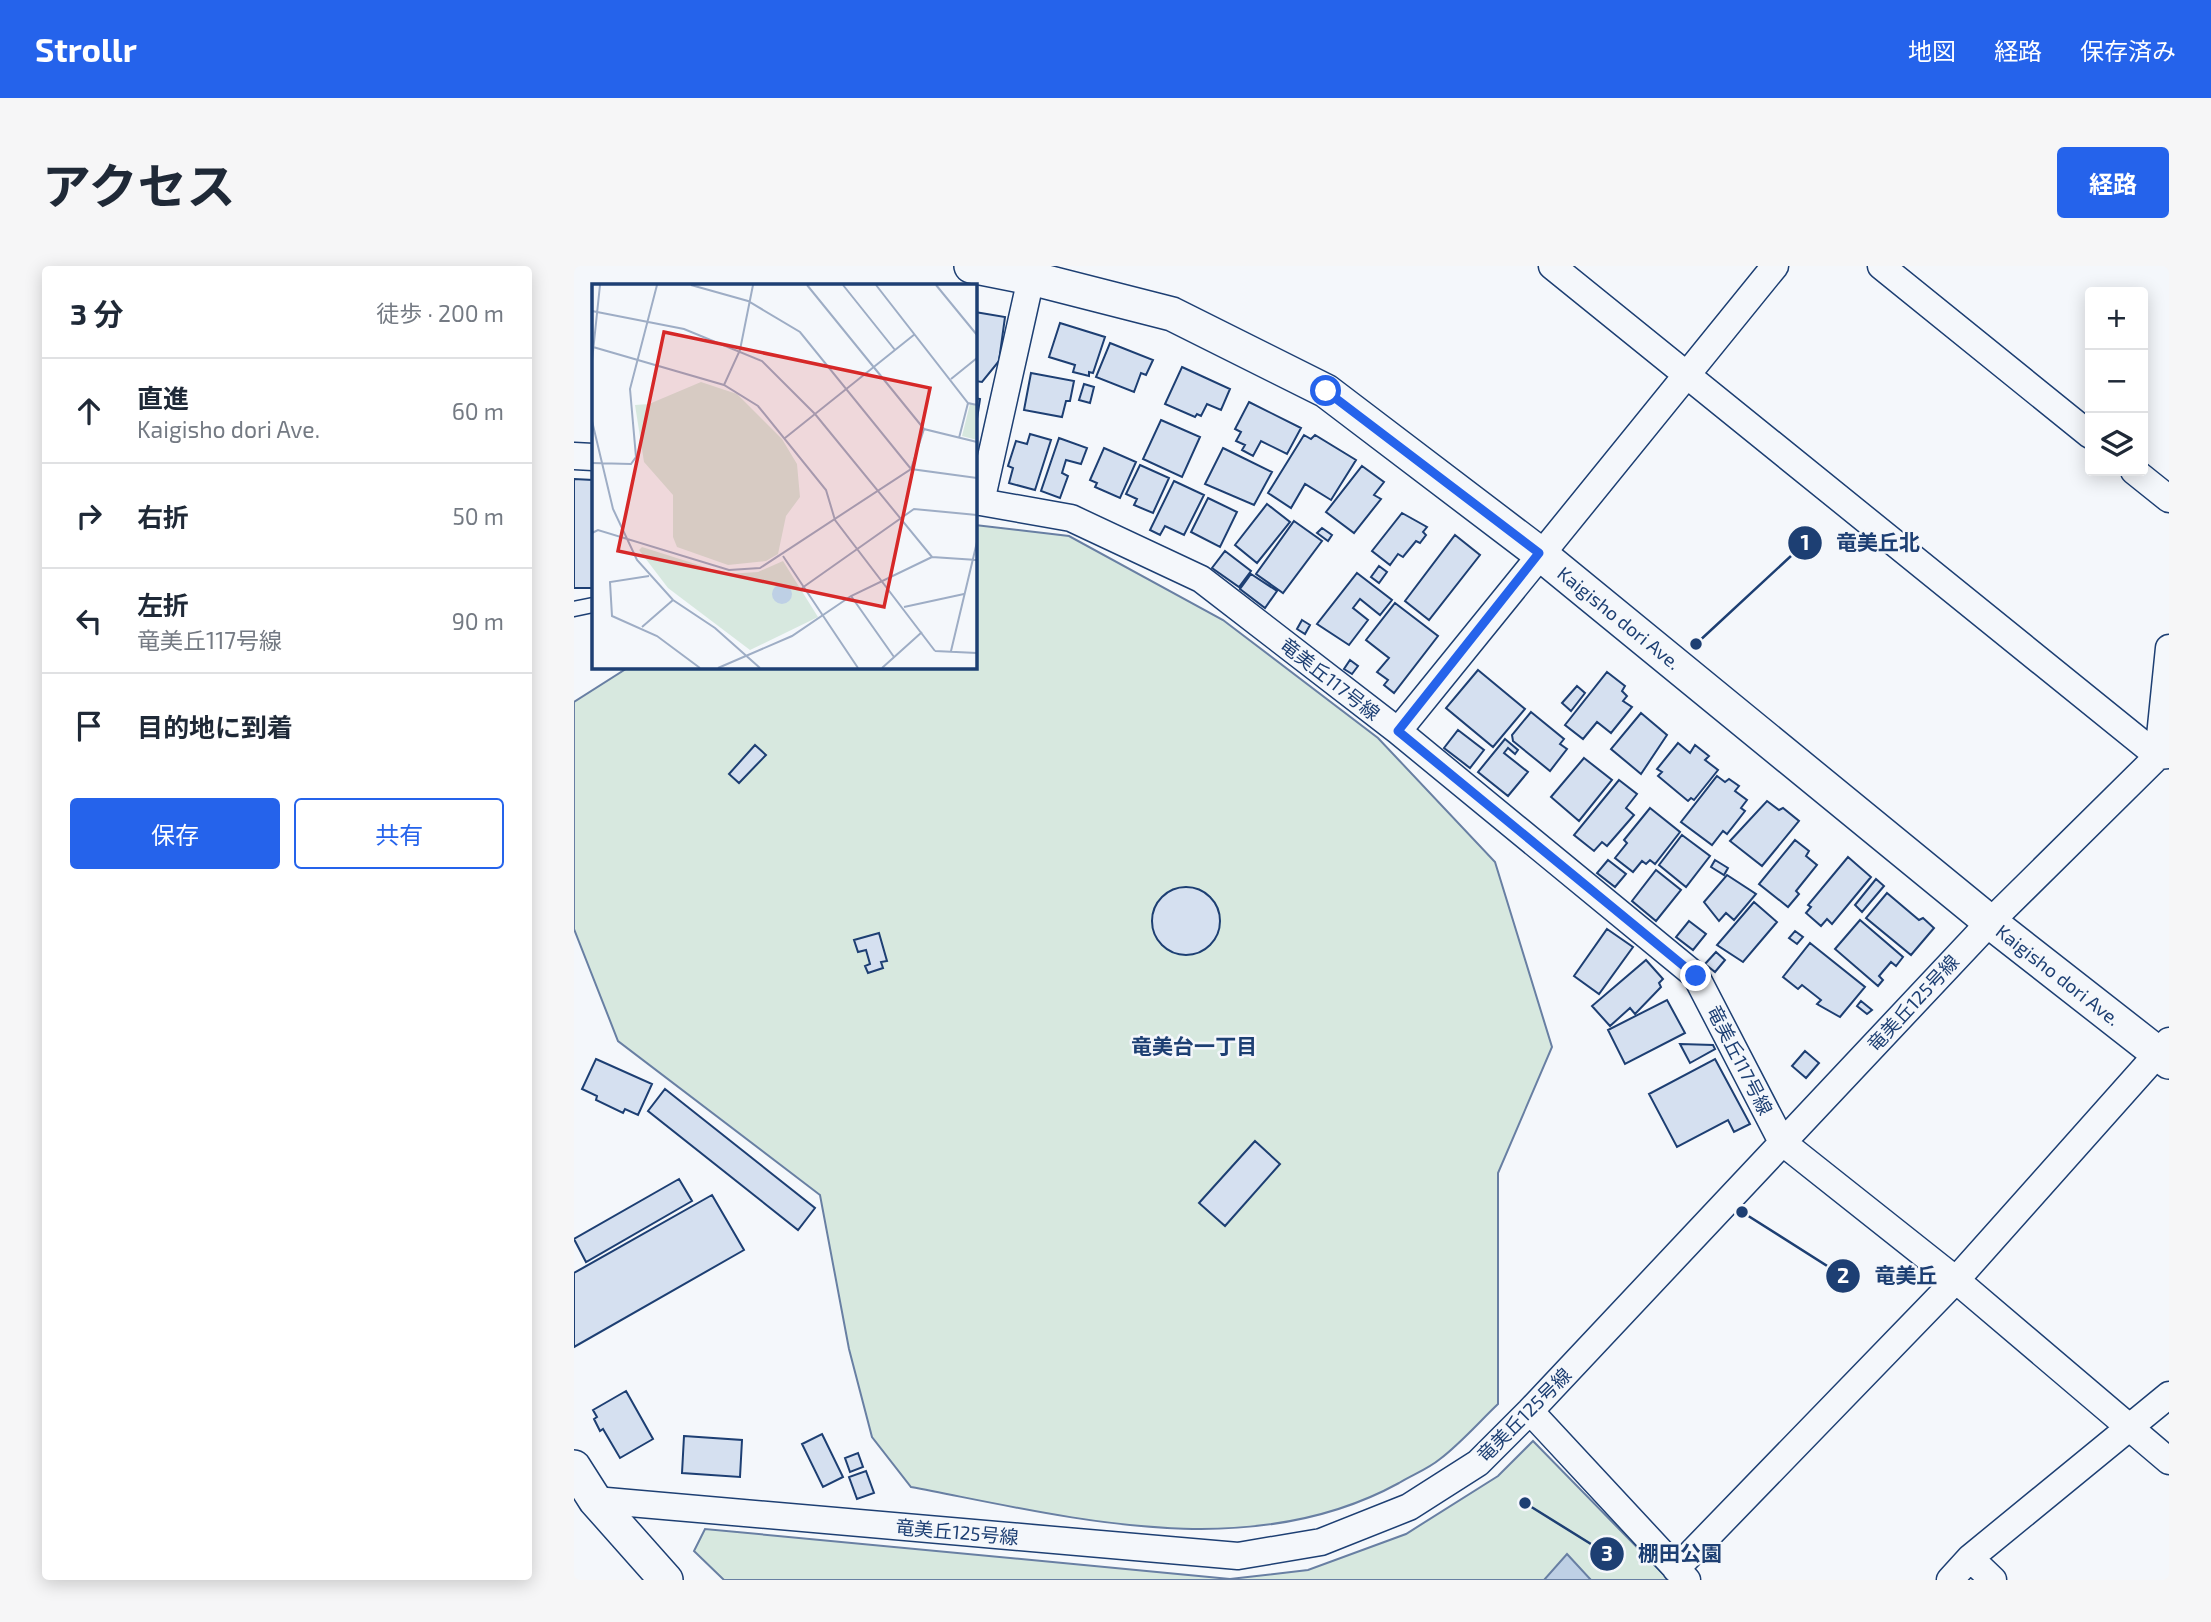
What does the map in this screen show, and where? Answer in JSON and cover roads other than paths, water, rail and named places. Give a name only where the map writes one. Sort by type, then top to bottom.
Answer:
[{"type":"street","name":"Kaigisho dori Ave.","points":[[971,266],[1030,272],[1172,314],[1326,391],[1539,553],[1990,922],[2165,1052]]},
{"type":"street","points":[[1552,266],[2163,756]]},
{"type":"street","points":[[1398,731],[1539,553],[1775,266]]},
{"type":"street","points":[[1881,266],[2085,431]]},
{"type":"street","points":[[978,501],[1030,272]]},
{"type":"street","points":[[574,456],[592,457]]},
{"type":"street","points":[[2140,476],[2169,499]]},
{"type":"street","name":"竜美丘117号線","points":[[978,501],[1071,518],[1201,579],[1398,731],[1696,976],[1782,1142],[1956,1280],[2169,1461]]},
{"type":"street","points":[[2163,756],[2169,648]]},
{"type":"street","name":"竜美丘125号線","points":[[585,1500],[1238,1556],[1321,1542],[1409,1507],[1478,1463],[1990,922],[2163,756]]},
{"type":"street","points":[[1530,1411],[1681,1575],[2165,1052]]},
{"type":"street","points":[[1950,1580],[1970,1558],[2127,1426],[2169,1395]]},
{"type":"street","points":[[574,1467],[585,1500],[666,1580]]},
{"type":"street","points":[[1970,1558],[1993,1580]]},
{"type":"lane","points":[[574,609],[592,605]]},
{"type":"water","points":[[1567,1554],[1591,1580],[1544,1580]]},
{"type":"place","name":"竜美丘北","points":[[1696,644]]},
{"type":"place","name":"竜美丘","points":[[1742,1212]]},
{"type":"place","name":"棚田公園","points":[[1525,1503]]},
{"type":"district","name":"竜美台一丁目","points":[[1194,1047]]}]
